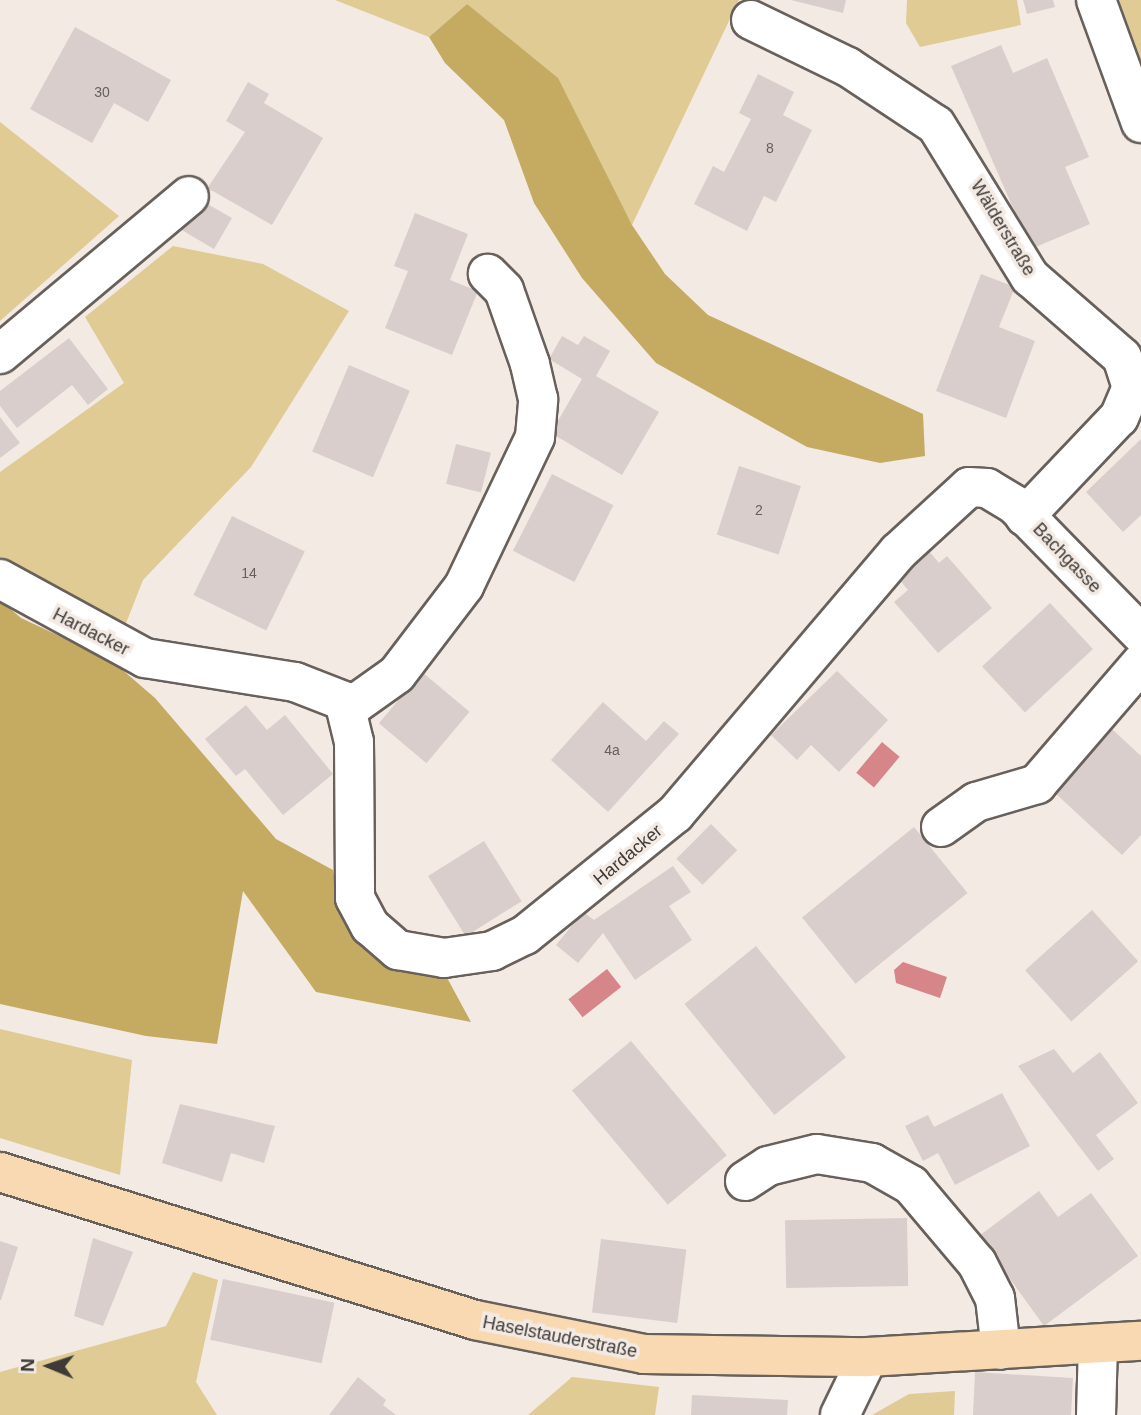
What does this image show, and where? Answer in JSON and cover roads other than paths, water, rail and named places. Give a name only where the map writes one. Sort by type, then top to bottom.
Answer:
[{"type":"main road","name":"Haselstauderstraße","points":[[0,1172],[372,1289],[573,1343],[643,1354],[868,1357],[1098,1344],[1140,1335]]},
{"type":"street","points":[[1096,0],[1141,123]]},
{"type":"street","name":"Wälderstraße","points":[[751,20],[849,67],[936,125],[1030,277],[1122,357],[1132,387],[1119,417],[1025,516]]},
{"type":"street","points":[[0,354],[190,196]]},
{"type":"street","points":[[348,709],[397,674],[464,586],[535,438],[538,398],[530,364],[504,290],[488,274]]},
{"type":"street","name":"Hardacker","points":[[0,579],[145,658],[295,682],[344,701],[348,709],[351,863],[355,898],[370,926],[398,950],[444,958],[492,951],[582,893],[675,814],[898,552],[969,487],[986,488]]},
{"type":"street","name":"Bachgasse","points":[[986,488],[1025,516],[1141,634]]},
{"type":"street","points":[[941,827],[976,802],[1037,784],[1141,663]]},
{"type":"street","points":[[745,1181],[768,1166],[817,1154],[872,1163],[911,1185],[977,1263],[995,1298],[1001,1350]]},
{"type":"street","points":[[1096,1415],[1098,1344]]},
{"type":"street","points":[[840,1415],[868,1357]]}]
